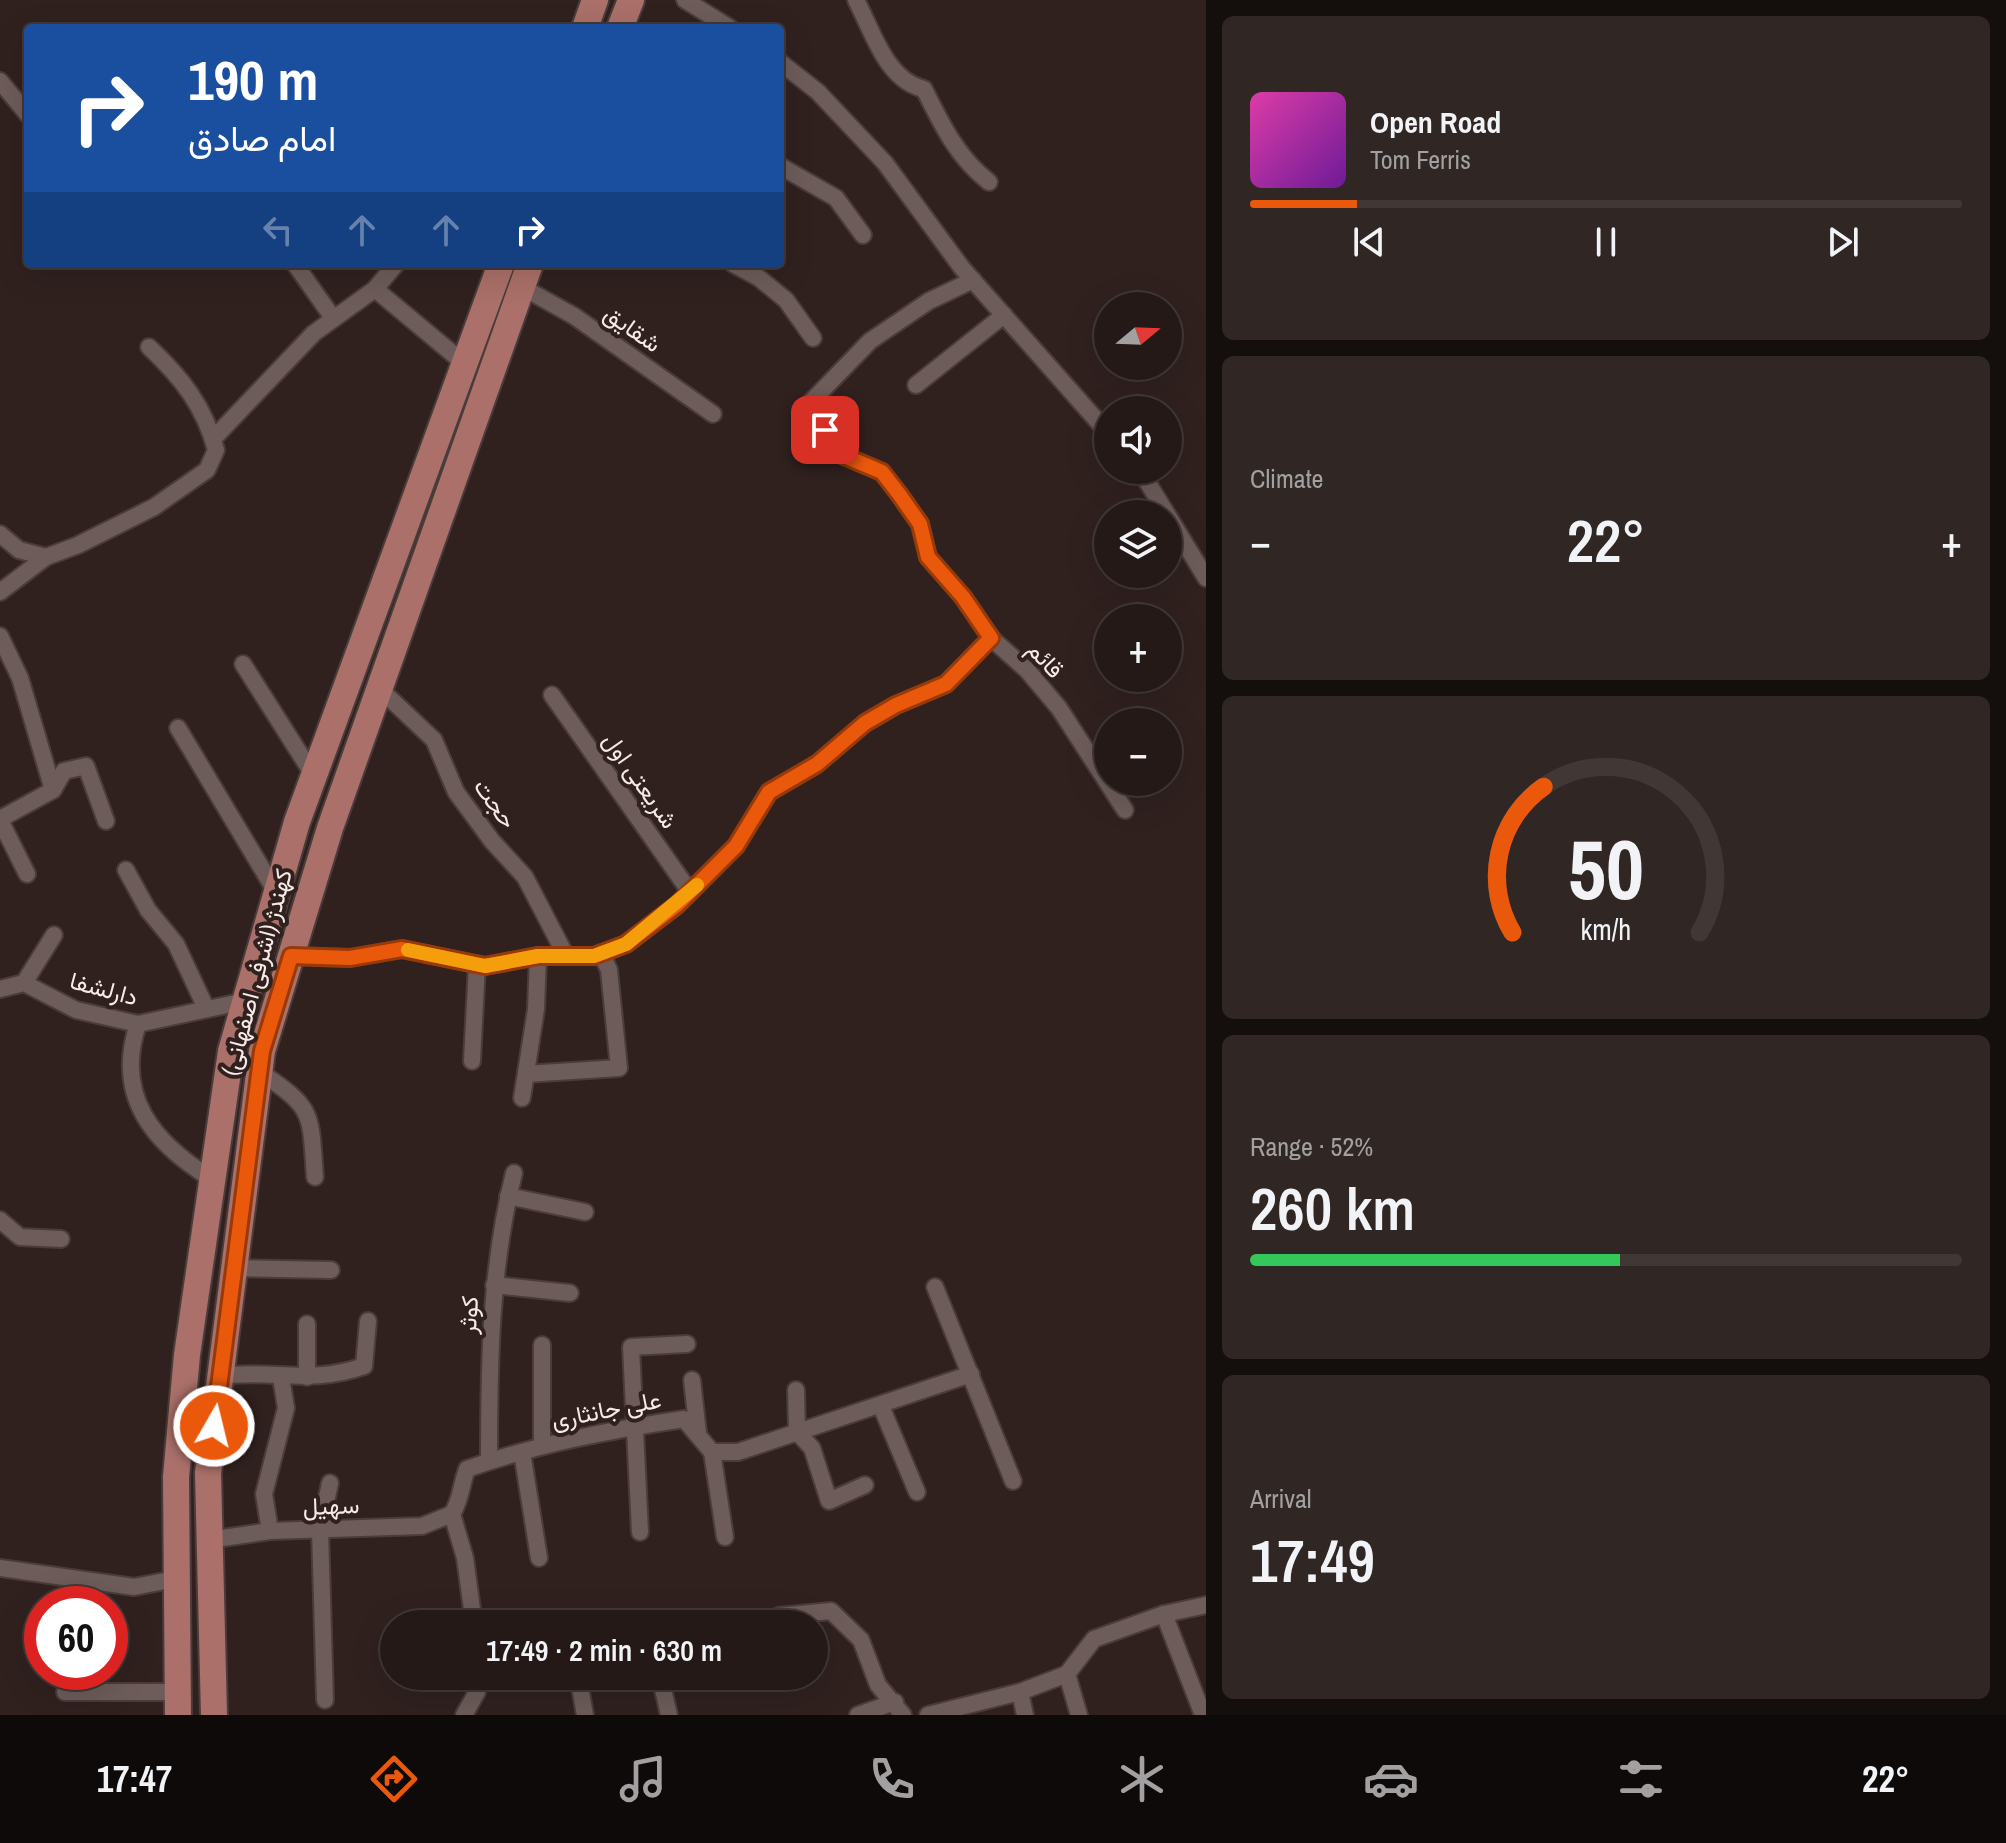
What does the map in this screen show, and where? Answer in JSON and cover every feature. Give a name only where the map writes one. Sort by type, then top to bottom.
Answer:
[{"type":"main road","points":[[586,24],[595,0]]},
{"type":"main road","points":[[622,24],[631,0]]},
{"type":"main road","name":"کهندژ (اشرفی اصفهانی)","points":[[177,1703],[176,1477],[200,1261],[231,1051],[276,892],[314,776],[500,268]]},
{"type":"main road","name":"کهندژ (اشرفی اصفهانی)","points":[[214,1715],[208,1473],[262,1051],[379,688],[526,276]]},
{"type":"main road","points":[[436,442],[462,454]]},
{"type":"main road","points":[[200,1261],[208,1274],[198,1386],[204,1404],[208,1408],[217,1406]]},
{"type":"main road","points":[[176,1477],[183,1467],[193,1468],[196,1474],[202,1584],[211,1600]]},
{"type":"street","points":[[685,0],[724,24]]},
{"type":"street","points":[[856,0],[890,66],[906,85],[924,89],[951,142],[973,169],[989,182]]},
{"type":"street","points":[[784,65],[818,92],[885,163],[973,280],[1094,417]]},
{"type":"street","points":[[0,81],[24,110]]},
{"type":"street","points":[[784,168],[836,198],[863,235]]},
{"type":"street","points":[[298,268],[333,318]]},
{"type":"street","points":[[213,439],[333,318],[375,289],[393,268]]},
{"type":"street","points":[[740,268],[759,278],[786,300],[813,338]]},
{"type":"street","name":"شقایق","points":[[526,276],[574,316],[713,414]]},
{"type":"street","name":"قائم","points":[[973,280],[929,301],[870,341],[807,406],[842,455],[882,472],[920,524],[928,557],[963,597],[991,638],[1027,670],[1059,708],[1125,810]]},
{"type":"street","points":[[375,289],[465,364]]},
{"type":"street","points":[[916,385],[1004,315]]},
{"type":"street","points":[[0,592],[46,557],[103,535],[207,470],[216,450],[190,390],[149,347]]},
{"type":"street","points":[[1149,484],[1206,578]]},
{"type":"street","points":[[0,534],[19,550],[46,557]]},
{"type":"street","points":[[0,636],[20,678],[53,790]]},
{"type":"street","points":[[291,956],[350,958],[402,949],[477,964],[538,956],[601,953],[626,944],[690,892],[736,846],[769,792],[817,764],[865,723],[896,705],[946,684],[991,638]]},
{"type":"street","points":[[243,664],[314,776]]},
{"type":"street","name":"حجت","points":[[379,688],[434,740],[456,792],[492,841],[525,877],[565,954]]},
{"type":"street","name":"شریعتی اول","points":[[552,695],[690,892]]},
{"type":"street","points":[[178,728],[276,892]]},
{"type":"street","points":[[27,874],[0,819],[53,790],[64,771],[86,766],[106,821]]},
{"type":"street","points":[[126,870],[148,910],[176,944],[206,1008]]},
{"type":"street","points":[[0,989],[24,983],[54,935]]},
{"type":"street","points":[[526,1074],[619,1068],[609,970],[601,953]]},
{"type":"street","points":[[522,1098],[536,1009],[538,956]]},
{"type":"street","points":[[472,1061],[477,964]]},
{"type":"street","name":"دارلشفا","points":[[24,983],[76,1010],[138,1024],[245,1001]]},
{"type":"street","points":[[138,1024],[129,1051],[132,1083],[156,1137],[182,1161],[212,1179]]},
{"type":"street","points":[[260,1072],[298,1097],[311,1122],[315,1177]]},
{"type":"street","name":"کوثر","points":[[489,1461],[490,1315],[514,1173]]},
{"type":"street","points":[[508,1196],[585,1212]]},
{"type":"street","points":[[0,1220],[20,1237],[61,1239]]},
{"type":"street","points":[[234,1268],[331,1270]]},
{"type":"street","points":[[494,1285],[570,1293]]},
{"type":"street","points":[[935,1287],[1013,1481]]},
{"type":"street","points":[[220,1376],[256,1371],[281,1377],[335,1376],[364,1366],[368,1321]]},
{"type":"street","points":[[307,1324],[307,1377]]},
{"type":"street","points":[[640,1532],[631,1347],[687,1344]]},
{"type":"street","points":[[542,1345],[542,1446]]},
{"type":"street","points":[[712,1452],[738,1452],[971,1374]]},
{"type":"street","points":[[270,1531],[264,1494],[286,1408],[281,1377]]},
{"type":"street","points":[[692,1380],[698,1433],[712,1452],[725,1537]]},
{"type":"street","points":[[796,1390],[797,1432],[812,1448],[829,1501],[865,1485]]},
{"type":"street","points":[[881,1406],[917,1492]]},
{"type":"street","name":"علی جانثاری","points":[[452,1514],[460,1501],[460,1486],[467,1469],[489,1461],[542,1446],[684,1419],[698,1433]]},
{"type":"street","points":[[522,1452],[539,1558]]},
{"type":"street","points":[[325,1700],[320,1530],[330,1483]]},
{"type":"street","points":[[452,1514],[465,1558],[472,1610]]},
{"type":"street","name":"سهیل","points":[[209,1540],[270,1531],[422,1526],[452,1514]]},
{"type":"street","points":[[0,1568],[134,1587],[175,1579]]},
{"type":"street","points":[[928,1715],[1020,1692],[1067,1674],[1094,1639],[1164,1614],[1206,1605]]},
{"type":"street","points":[[828,1611],[861,1640],[878,1685],[899,1709]]},
{"type":"street","points":[[1164,1614],[1202,1703]]},
{"type":"street","points":[[1067,1674],[1079,1715]]},
{"type":"street","points":[[464,1715],[478,1690]]},
{"type":"street","points":[[581,1690],[585,1715]]},
{"type":"street","points":[[663,1690],[669,1715]]},
{"type":"street","points":[[65,1692],[177,1703]]},
{"type":"street","points":[[1020,1692],[1025,1715]]},
{"type":"street","points":[[858,1715],[899,1709]]},
{"type":"slow traffic","points":[[408,950],[485,966],[538,956],[594,956],[626,944],[677,905],[697,885]]},
{"type":"route","points":[[214,1426],[262,1051],[291,956],[350,958],[402,949],[439,954],[485,966],[538,956],[594,956],[626,944],[677,905],[736,846],[769,792],[817,764],[865,723],[896,705],[946,684],[991,638],[963,597],[928,557],[920,524],[882,472],[842,455],[825,430]]}]
